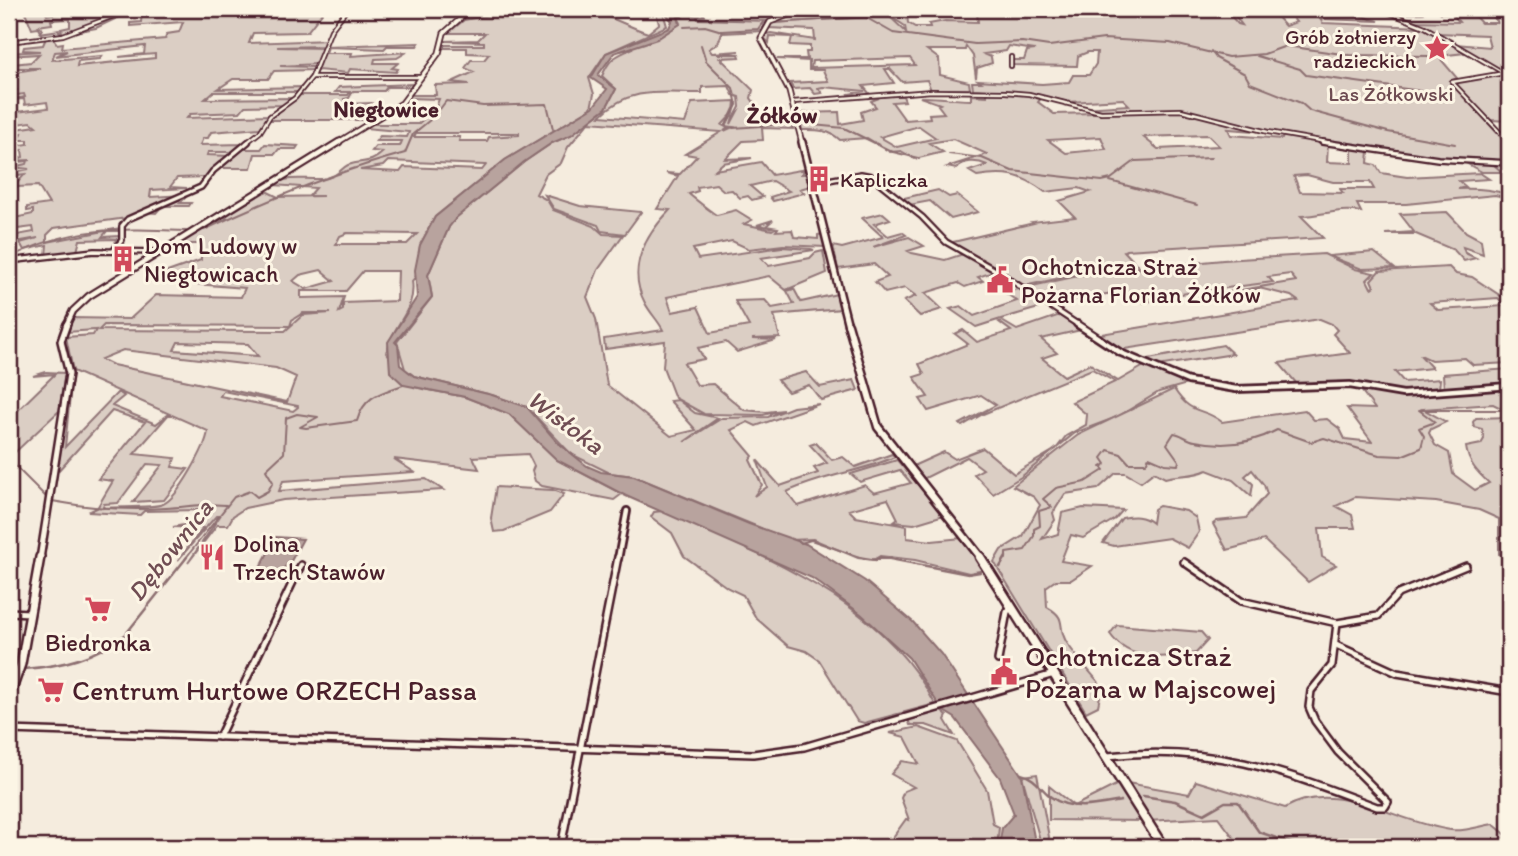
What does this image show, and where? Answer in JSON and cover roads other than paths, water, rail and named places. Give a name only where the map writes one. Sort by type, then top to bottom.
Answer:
[{"type":"main road","points":[[804,9],[768,23],[761,38],[786,82],[793,102],[861,376],[878,427],[989,568],[1163,847]]},
{"type":"street","points":[[9,42],[65,35],[132,9]]},
{"type":"street","points":[[114,250],[122,240],[122,227],[135,215],[202,186],[213,171],[258,133],[270,116],[295,98],[312,77],[332,29],[347,9]]},
{"type":"street","points":[[9,698],[21,664],[31,614],[69,374],[61,341],[65,324],[82,301],[386,114],[406,98],[439,53],[445,33],[471,9]]},
{"type":"street","points":[[1380,9],[1436,33],[1500,74],[1509,76]]},
{"type":"street","points":[[1011,66],[1012,57]]},
{"type":"street","points":[[1500,74],[1452,82],[1509,142]]},
{"type":"street","points":[[312,77],[420,77]]},
{"type":"street","points":[[793,102],[932,90],[1029,94],[1101,112],[1188,111],[1268,132],[1402,155],[1509,163]]},
{"type":"street","points":[[812,183],[861,174],[871,176],[954,247],[997,271],[1121,353],[1188,381],[1236,389],[1350,385],[1403,394],[1509,386]]},
{"type":"street","points":[[9,261],[114,250],[162,252]]},
{"type":"street","points":[[561,847],[627,511]]},
{"type":"street","points":[[1184,562],[1226,594],[1241,601],[1337,623],[1378,615],[1398,594],[1466,566]]},
{"type":"street","points":[[219,737],[301,565]]},
{"type":"street","points":[[998,660],[1007,612],[1013,606]]},
{"type":"street","points":[[9,612],[31,614]]},
{"type":"street","points":[[1106,756],[1183,750],[1217,753],[1259,763],[1377,807],[1385,807],[1388,802],[1326,737],[1308,706],[1311,690],[1333,663],[1336,645],[1334,630],[1337,623]]},
{"type":"street","points":[[1336,645],[1397,673],[1509,692]]},
{"type":"street","points":[[9,730],[580,751],[753,754],[804,747],[1055,673]]},
{"type":"waterway","points":[[773,23],[865,17],[893,33],[975,44],[1022,42],[1049,46],[1104,39],[1170,43],[1213,53]]},
{"type":"waterway","points":[[684,27],[705,26],[722,31],[758,29],[763,22]]},
{"type":"waterway","points":[[701,45],[706,61],[724,79]]},
{"type":"waterway","points":[[1213,53],[1228,57],[1264,54],[1286,46],[1349,55],[1430,56]]},
{"type":"waterway","points":[[1213,53],[1216,58],[1245,74],[1250,83],[1301,103],[1310,111],[1388,132],[1455,144]]},
{"type":"waterway","points":[[1257,56],[1300,69],[1306,75],[1428,92]]},
{"type":"waterway","points":[[725,80],[733,88],[737,105],[726,125]]},
{"type":"waterway","points":[[437,113],[446,101],[483,106],[547,104],[553,129]]},
{"type":"waterway","points":[[204,230],[303,187],[405,153],[413,134],[436,115]]},
{"type":"waterway","points":[[733,128],[788,124]]},
{"type":"waterway","points":[[802,124],[844,128],[893,152],[918,158]]},
{"type":"waterway","points":[[949,154],[982,158],[1012,171],[1102,181],[1111,179],[1135,161],[1211,158]]},
{"type":"waterway","points":[[1110,181],[1197,205]]},
{"type":"waterway","points":[[9,258],[53,240],[95,231],[186,231]]},
{"type":"waterway","name":"Dębownica","points":[[185,559],[234,497],[250,491],[257,497],[268,491],[273,482],[266,470],[284,453],[286,418],[297,414],[318,417],[300,427],[306,428],[357,421],[364,406],[374,397],[403,385]]},
{"type":"waterway","points":[[1006,557],[1006,553],[1025,550],[1034,536],[1034,529],[1040,526],[1039,511],[1052,507],[1043,499],[1056,488],[1085,482],[1104,470],[1101,467],[1106,464],[1102,458],[1108,450],[1121,454],[1129,463],[1146,463],[1149,457],[1165,464],[1178,465],[1179,461],[1167,444],[1174,433],[1195,441],[1227,444],[1247,441],[1277,430],[1311,442],[1324,438],[1379,455],[1401,456],[1421,448],[1424,436],[1419,428],[1435,422],[1419,410],[1509,410]]},
{"type":"waterway","points":[[9,460],[47,498]]},
{"type":"waterway","points":[[52,501],[123,509],[226,505]]},
{"type":"waterway","points":[[801,543],[811,540],[860,557]]},
{"type":"waterway","name":"Dębownica","points":[[24,669],[77,660],[101,650],[125,635],[187,557]]},
{"type":"waterway","points":[[860,557],[876,560],[880,557],[968,574],[980,572]]},
{"type":"waterway","points":[[860,557],[865,559]]},
{"type":"waterway","points":[[1000,567],[1006,557]]},
{"type":"waterway","points":[[878,559],[889,559]]},
{"type":"waterway","points":[[1021,774],[1034,780],[1051,797],[1067,805],[1085,806],[1121,801]]},
{"type":"waterway","points":[[1143,796],[1175,801],[1204,814],[1225,802],[1238,802],[1259,832],[1303,847]]},
{"type":"place","name":"Grób żołnierzy radzieckich","points":[[1437,48]]},
{"type":"place","name":"Kapliczka","points":[[819,179]]},
{"type":"place","name":"Dom Ludowy w Niegłowicach","points":[[123,259]]},
{"type":"place","name":"Ochotnicza Straż Pożarna Florian Żółków","points":[[1000,280]]},
{"type":"place","name":"Dolina Trzech Stawów","points":[[212,557]]},
{"type":"place","name":"Biedronka","points":[[98,609]]},
{"type":"place","name":"Ochotnicza Straż Pożarna w Majscowej","points":[[1004,672]]},
{"type":"place","name":"Centrum Hurtowe ORZECH Passa","points":[[51,690]]},
{"type":"district","name":"Niegłowice","points":[[386,109]]},
{"type":"district","name":"Żółków","points":[[782,115]]},
{"type":"park label","name":"Las Żółkowski","points":[[1391,93]]},
{"type":"water label","name":"Wisłoka","points":[[566,422]]}]
